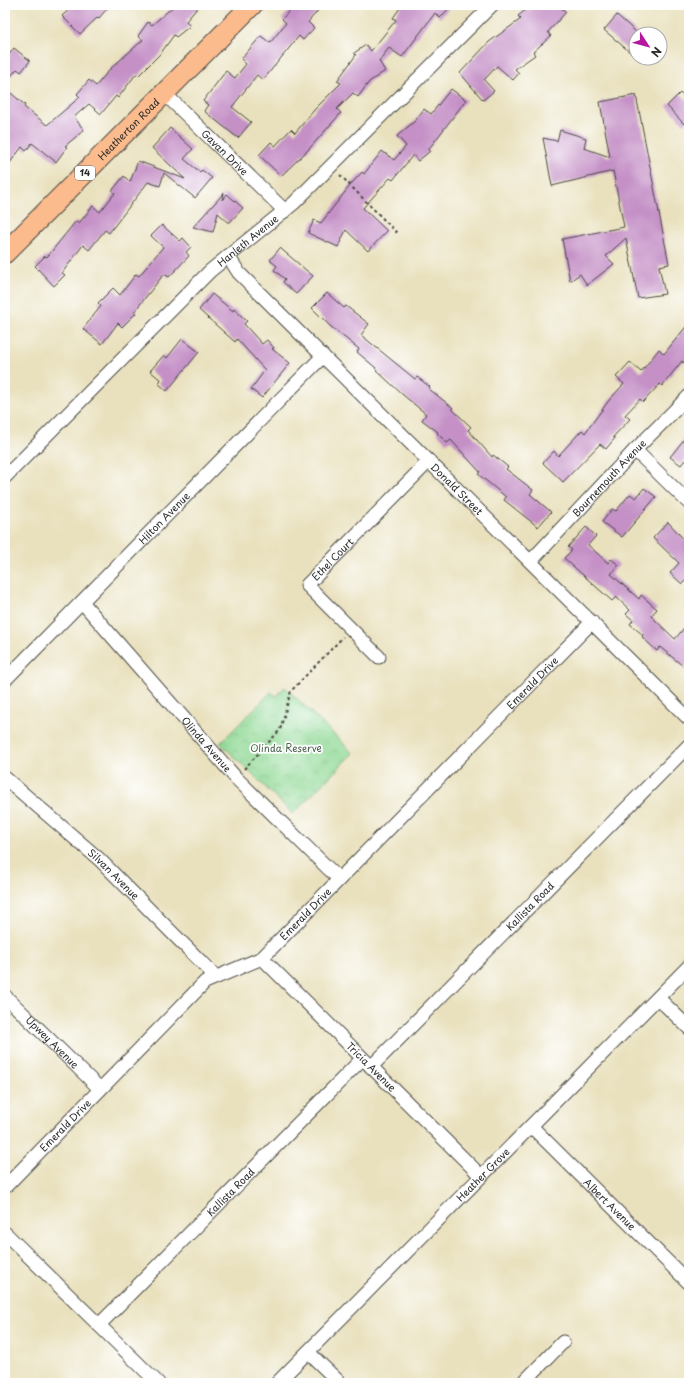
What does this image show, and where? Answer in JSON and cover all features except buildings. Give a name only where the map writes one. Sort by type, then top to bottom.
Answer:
[{"type":"main road","name":"Heatherton Road","points":[[5,253],[252,5]]},
{"type":"street","name":"Hanleth Avenue","points":[[5,478],[210,271],[285,211],[492,5]]},
{"type":"street","name":"Gavan Drive","points":[[164,93],[285,211]]},
{"type":"street","name":"Donald Street","points":[[228,256],[239,273],[689,719]]},
{"type":"street","name":"Hilton Avenue","points":[[5,680],[323,356]]},
{"type":"street","name":"Bournemouth Avenue","points":[[531,561],[635,450],[689,396]]},
{"type":"street","points":[[635,450],[689,503]]},
{"type":"street","name":"Ethel Court","points":[[379,657],[307,585],[429,461]]},
{"type":"street","name":"Olinda Avenue","points":[[82,602],[236,778],[339,879]]},
{"type":"street","name":"Emerald Drive","points":[[5,1187],[205,982],[262,958],[592,622]]},
{"type":"street","name":"Kallista Road","points":[[99,1325],[689,745]]},
{"type":"street","name":"Silvan Avenue","points":[[5,778],[99,859],[216,977]]},
{"type":"street","name":"Tricia Avenue","points":[[262,958],[481,1176]]},
{"type":"street","name":"Heather Grove","points":[[277,1383],[689,966]]},
{"type":"street","name":"Upwey Avenue","points":[[5,996],[100,1089]]},
{"type":"street","points":[[658,998],[689,1028]]},
{"type":"street","name":"Albert Avenue","points":[[531,1126],[689,1283]]},
{"type":"street","points":[[5,1233],[158,1383]]},
{"type":"street","points":[[523,1383],[563,1342]]},
{"type":"street","points":[[308,1352],[340,1383]]},
{"type":"path","points":[[340,175],[397,233]]},
{"type":"path","points":[[236,778],[280,730],[292,691],[351,629]]},
{"type":"green space","name":"Olinda Reserve","points":[[285,687],[353,753],[293,814],[220,743],[271,692],[276,696]]}]
